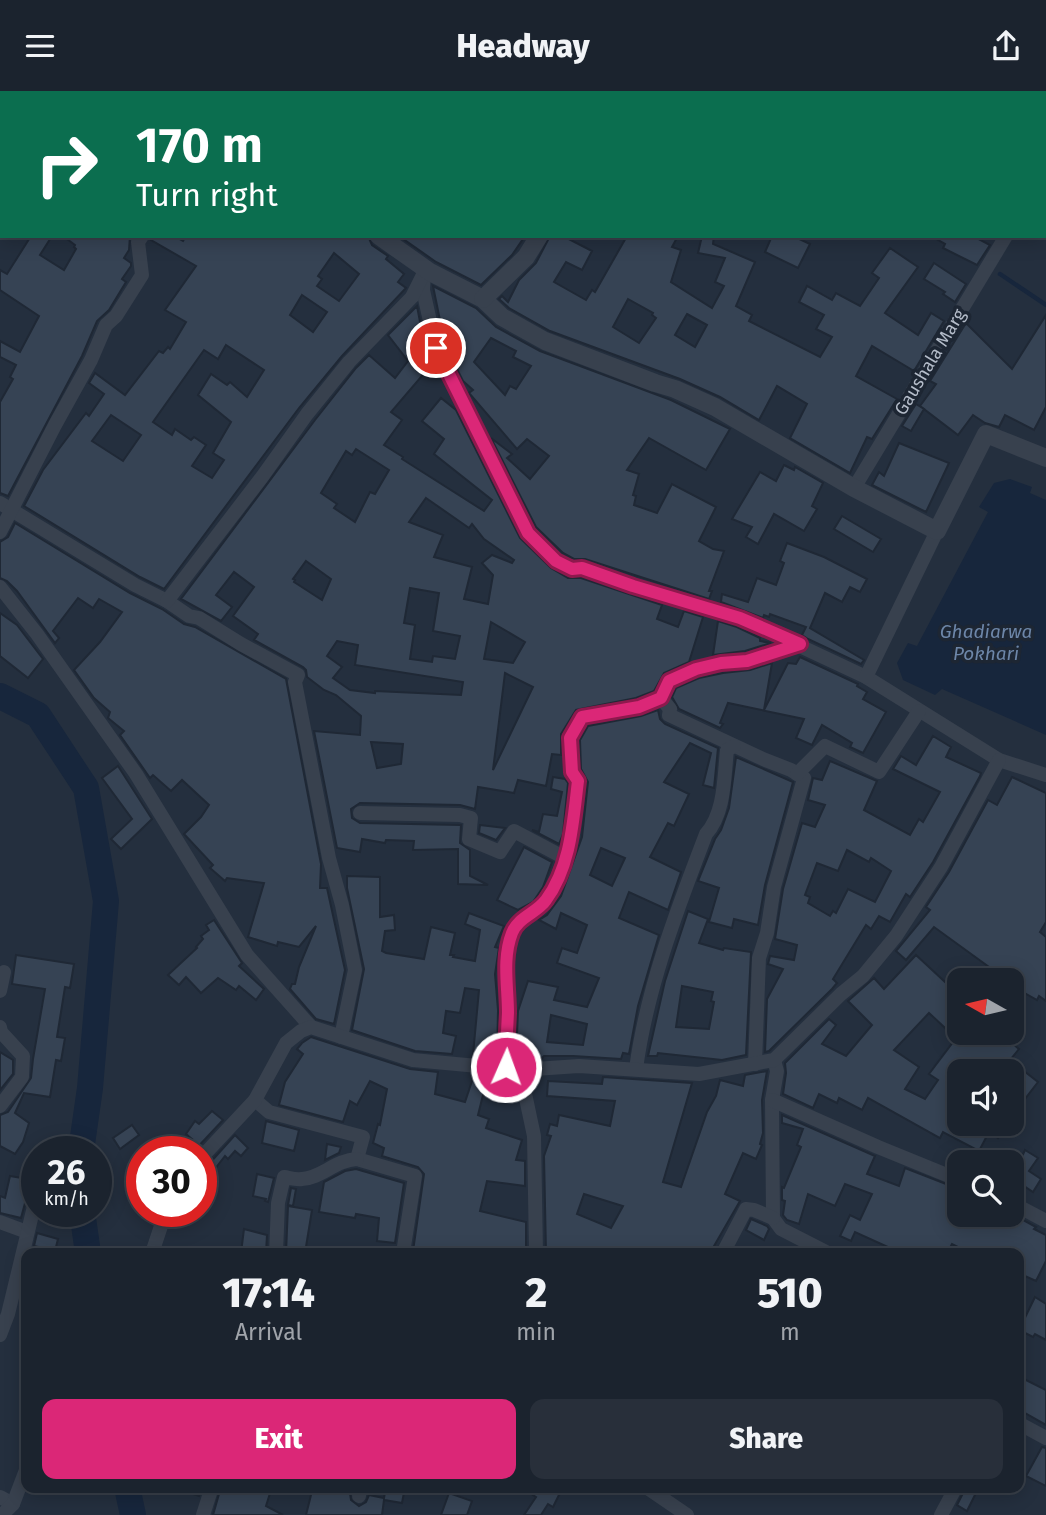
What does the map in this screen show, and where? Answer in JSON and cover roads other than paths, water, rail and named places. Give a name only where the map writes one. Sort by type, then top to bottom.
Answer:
[{"type":"street","points":[[0,532],[7,507],[91,360],[106,325],[116,316],[142,275],[138,242],[141,238]]},
{"type":"street","points":[[382,238],[427,273],[483,299],[502,317],[545,341],[675,389],[715,407],[854,488],[937,531]]},
{"type":"street","points":[[483,299],[526,257],[539,238]]},
{"type":"street","name":"Gaushala Marg","points":[[854,488],[1005,238]]},
{"type":"street","points":[[167,601],[307,414],[349,362],[412,297],[419,280],[427,273]]},
{"type":"street","points":[[427,273],[423,290],[436,348],[528,533],[556,561],[572,569],[582,568],[740,618],[800,644],[866,677],[999,760],[1046,775]]},
{"type":"street","points":[[866,677],[986,433],[1046,458]]},
{"type":"street","points":[[7,507],[189,616],[199,618],[241,645],[298,675],[296,682],[329,858],[355,970],[341,1037]]},
{"type":"street","points":[[0,587],[37,634],[136,774],[247,955],[311,1027],[413,1060],[513,1068],[579,1066],[699,1073],[774,1060],[863,976],[896,936],[941,867],[999,760]]},
{"type":"street","points":[[536,1248],[534,1136],[513,1068],[505,973],[513,931],[520,920],[539,909],[552,892],[572,836],[578,781],[572,772],[570,738],[582,717],[639,707],[661,698],[669,681],[696,669],[747,661],[800,644]]},
{"type":"street","points":[[661,698],[670,709],[669,715],[804,778],[774,887],[767,933],[758,958],[755,1063]]},
{"type":"street","points":[[797,774],[825,746],[879,772],[919,711]]},
{"type":"street","points":[[636,1069],[641,1031],[671,928],[706,834],[714,825],[721,803],[727,750],[734,746]]},
{"type":"street","points":[[360,813],[460,815],[471,818],[469,839],[490,848],[500,852],[514,831],[565,858]]},
{"type":"street","points":[[0,991],[4,972]]},
{"type":"street","points":[[0,1027],[1,1032],[23,1056],[22,1077],[0,1106]]},
{"type":"street","points":[[217,1141],[255,1100],[286,1043],[311,1027]]},
{"type":"street","points":[[773,1218],[772,1100],[777,1071],[774,1060]]},
{"type":"street","points":[[255,1100],[269,1112],[363,1137],[357,1159]]},
{"type":"street","points":[[772,1100],[947,1175]]},
{"type":"street","points":[[276,1248],[278,1203],[284,1177],[302,1179],[345,1160],[357,1159],[415,1176],[404,1248]]},
{"type":"street","points":[[726,1248],[746,1209],[773,1218],[781,1229],[818,1248]]},
{"type":"street","points":[[1024,1209],[1046,1221]]},
{"type":"street","points":[[0,1222],[27,1232]]},
{"type":"street","points":[[23,1248],[28,1227]]},
{"type":"street","points":[[154,1248],[161,1227]]},
{"type":"street","points":[[0,1335],[8,1314],[21,1258]]},
{"type":"street","points":[[1024,1426],[1046,1438]]},
{"type":"street","points":[[2,1515],[6,1500],[21,1478]]},
{"type":"street","points":[[203,1515],[210,1493]]},
{"type":"street","points":[[655,1493],[687,1515]]},
{"type":"street","points":[[941,1515],[953,1493]]},
{"type":"water","name":"Ghadiarwa Pokhari","points":[[1010,479],[1032,487],[1030,493],[1046,500],[1046,735],[942,689],[935,695],[903,680],[897,663],[908,643],[917,646],[988,512],[979,507],[994,483]]},
{"type":"waterway","points":[[1000,274],[1046,305]]},
{"type":"waterway","points":[[0,696],[38,715],[86,788],[106,901],[90,1088],[83,1136]]},
{"type":"waterway","points":[[84,1227],[87,1248]]},
{"type":"waterway","points":[[128,1493],[133,1515]]}]
